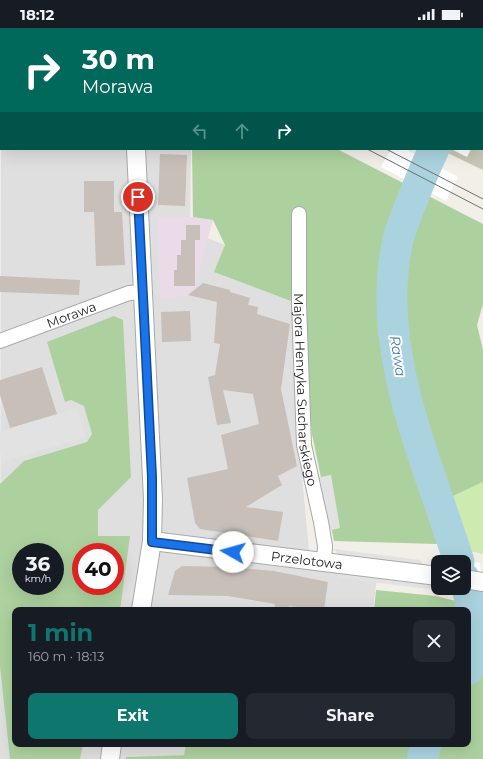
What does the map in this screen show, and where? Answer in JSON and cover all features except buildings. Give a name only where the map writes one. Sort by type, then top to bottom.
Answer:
[{"type":"street","points":[[136,150],[152,477],[152,542],[141,607]]},
{"type":"street","name":"Majora Henryka Sucharskiego","points":[[299,214],[299,304],[304,445],[321,522],[325,546],[324,562]]},
{"type":"street","name":"Morawa","points":[[0,341],[129,293],[143,292]]},
{"type":"street","name":"Przelotowa","points":[[152,542],[431,575]]},
{"type":"street","points":[[471,580],[483,582]]},
{"type":"street","points":[[110,759],[112,747]]},
{"type":"shaded area","points":[[1,150],[191,150],[190,231],[225,245],[299,304],[304,445],[302,477],[310,560],[378,568],[373,607],[12,607],[12,747],[185,747],[184,755],[127,757],[126,759],[0,759]]},
{"type":"shaded area","points":[[441,150],[483,150],[483,170]]},
{"type":"shaded area","points":[[158,217],[193,217],[213,220],[192,296],[160,298]]},
{"type":"shaded area","points":[[77,408],[86,437],[3,462],[0,452],[0,432]]},
{"type":"shaded area","points":[[331,475],[340,528],[327,531],[317,478]]},
{"type":"shaded area","points":[[334,549],[421,560],[423,566],[339,556]]},
{"type":"shaded area","points":[[337,572],[431,584],[431,587],[429,589],[337,578]]},
{"type":"green space","points":[[192,150],[339,150],[483,224],[483,304],[477,325],[483,350],[483,482],[453,496],[437,544],[334,541],[312,434],[299,304],[214,272],[225,245],[213,220],[193,217]]},
{"type":"green space","points":[[114,316],[123,320],[131,477],[98,510],[98,536],[130,536],[124,580],[124,543],[72,543],[72,595],[122,595],[120,607],[12,607],[12,747],[82,747],[80,759],[10,759],[0,666],[0,484],[24,461],[87,442],[92,434],[84,406],[71,400],[65,402],[47,342]]},
{"type":"green space","points":[[483,482],[483,554],[437,544],[453,496]]},
{"type":"green space","points":[[376,590],[436,596],[483,608],[483,759],[126,759],[126,757],[184,755],[185,747],[471,747],[471,607],[374,607]]},
{"type":"pier","points":[[390,150],[407,150],[458,177],[446,201],[381,167]]},
{"type":"pier","points":[[453,150],[470,150],[467,157]]},
{"type":"pier","points":[[471,561],[480,563],[483,582],[483,602],[450,595],[471,595]]},
{"type":"waterway","name":"Rawa","points":[[434,150],[415,192],[398,238],[392,285],[393,326],[399,366],[408,406],[457,555]]},
{"type":"waterway","name":"Rawa","points":[[468,595],[473,612],[475,636],[471,662]]},
{"type":"waterway","name":"Rawa","points":[[422,759],[425,747]]},
{"type":"tram line","points":[[369,150],[483,209]]},
{"type":"tram line","points":[[388,150],[483,199]]},
{"type":"route","points":[[138,197],[153,499],[152,542],[233,552]]}]
